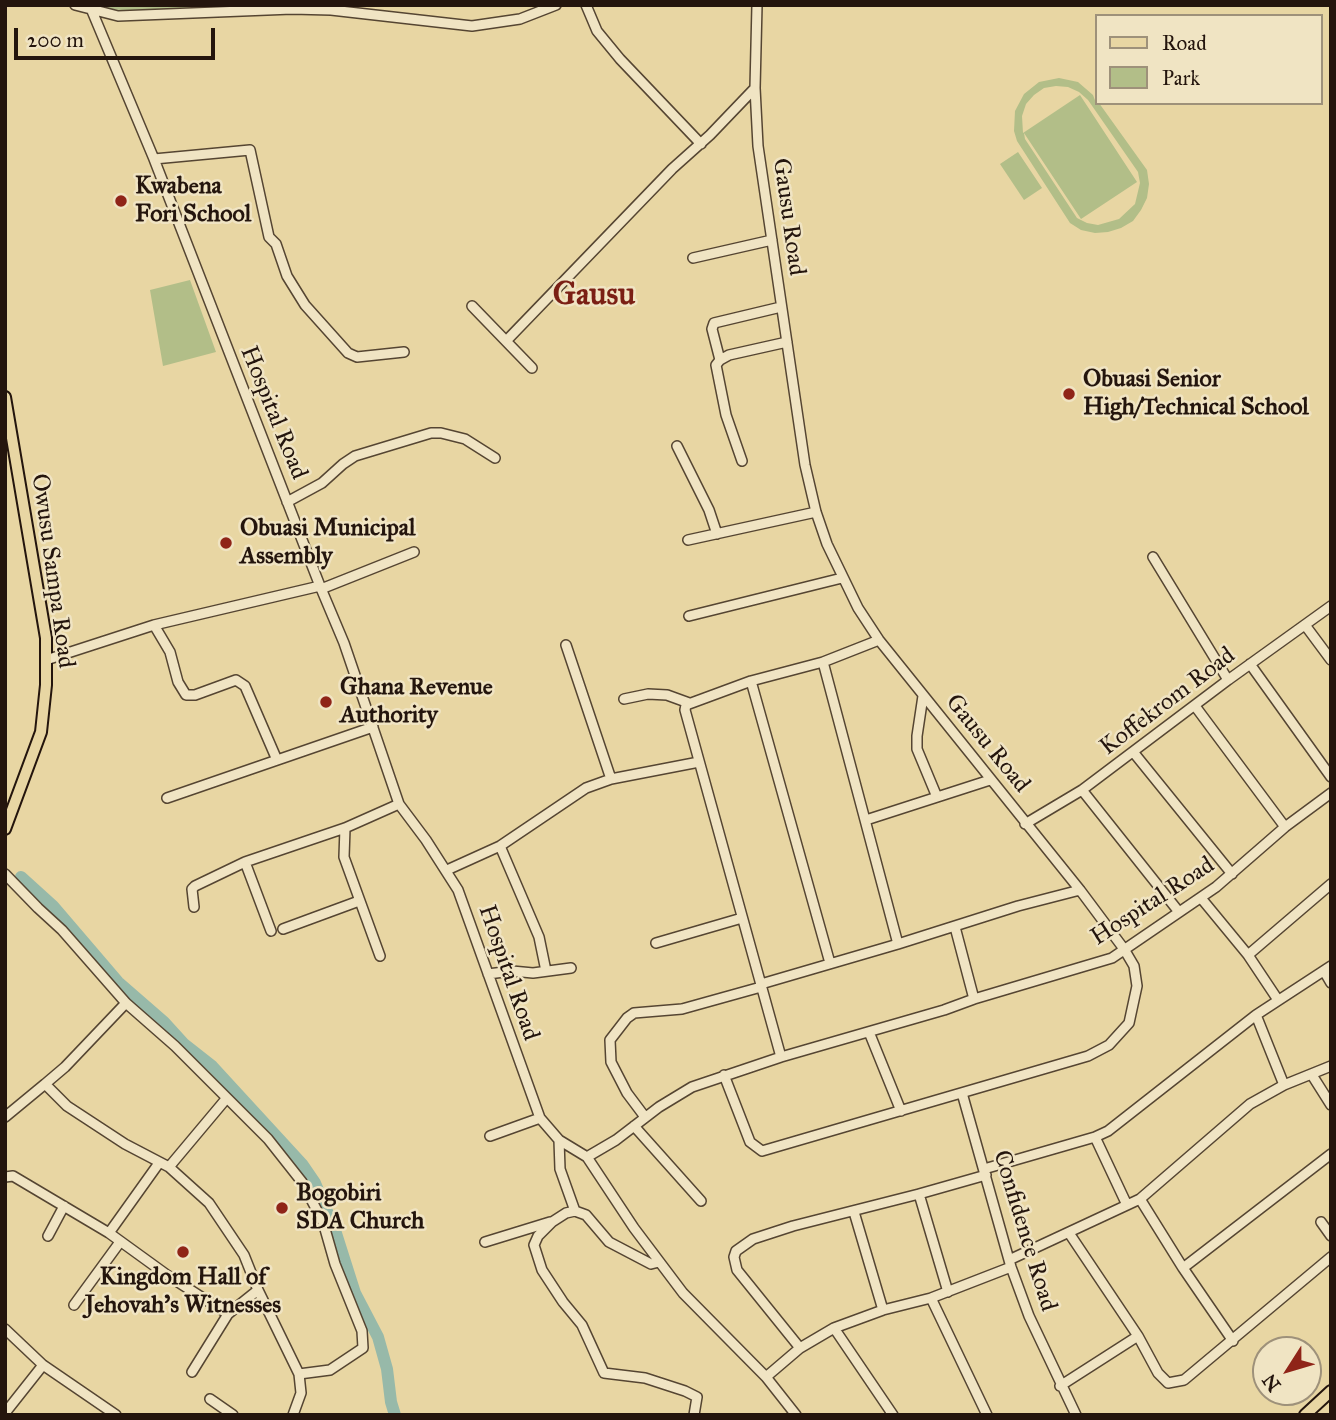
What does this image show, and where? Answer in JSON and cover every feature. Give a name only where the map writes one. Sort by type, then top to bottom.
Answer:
[{"type":"main road","name":"Owusu Sampa Road","points":[[5,397],[46,638],[45,711],[41,732],[5,829]]},
{"type":"main road","points":[[1305,1415],[1331,1391]]},
{"type":"street","points":[[75,5],[92,11],[133,17],[332,8],[472,26],[495,25],[520,19],[556,5]]},
{"type":"street","points":[[586,5],[597,31],[620,59],[701,144]]},
{"type":"street","name":"Gausu Road","points":[[724,1076],[750,1142],[762,1150],[1087,1056],[1109,1045],[1129,1023],[1137,986],[1134,966],[1124,949],[1080,890],[879,640],[842,578],[816,512],[805,465],[758,146],[755,88],[757,5]]},
{"type":"street","name":"Hospital Road","points":[[92,11],[154,159],[344,643],[399,804],[447,870],[458,890],[540,1118],[559,1140],[587,1157],[692,1087],[780,1057],[1108,959],[1201,898],[1285,827],[1331,793]]},
{"type":"street","points":[[506,341],[672,169],[701,144],[755,88]]},
{"type":"street","points":[[154,159],[250,150],[270,237],[276,244],[288,276],[305,305],[338,346],[348,353],[357,357],[404,352]]},
{"type":"street","points":[[693,258],[772,240]]},
{"type":"street","points":[[472,306],[532,368]]},
{"type":"street","points":[[742,461],[726,415],[715,370],[719,360],[712,329],[714,323],[781,307]]},
{"type":"street","points":[[719,360],[787,342]]},
{"type":"street","points":[[287,502],[329,478],[349,459],[431,433],[465,439],[495,458]]},
{"type":"street","points":[[677,446],[709,510],[717,534]]},
{"type":"street","points":[[688,540],[816,512]]},
{"type":"street","points":[[46,660],[154,625],[320,587],[414,552]]},
{"type":"street","points":[[1153,557],[1228,680]]},
{"type":"street","points":[[689,616],[842,578]]},
{"type":"street","name":"Koffekrom Road","points":[[1025,824],[1082,790],[1134,753],[1228,680],[1331,606]]},
{"type":"street","points":[[154,625],[170,652],[178,682],[186,695],[195,695],[236,680],[245,686],[276,760]]},
{"type":"street","points":[[1306,625],[1331,660]]},
{"type":"street","points":[[624,699],[648,694],[667,695],[689,702],[751,681],[823,662],[879,640]]},
{"type":"street","points":[[566,645],[611,779]]},
{"type":"street","points":[[823,662],[898,944]]},
{"type":"street","points":[[1250,664],[1331,777]]},
{"type":"street","points":[[751,681],[830,963]]},
{"type":"street","points":[[923,696],[917,749],[937,797]]},
{"type":"street","points":[[689,702],[685,710],[780,1057]]},
{"type":"street","points":[[1195,706],[1285,827]]},
{"type":"street","points":[[167,798],[373,727]]},
{"type":"street","points":[[1134,753],[1232,874]]},
{"type":"street","points":[[447,870],[500,846],[586,788],[611,779],[699,762]]},
{"type":"street","points":[[866,820],[990,780]]},
{"type":"street","points":[[1082,790],[1179,912]]},
{"type":"street","points":[[194,907],[192,889],[195,886],[245,862],[345,828],[399,804]]},
{"type":"street","points":[[345,828],[344,857],[380,956]]},
{"type":"street","points":[[500,846],[539,937],[546,971]]},
{"type":"street","points":[[245,862],[271,931]]},
{"type":"street","points":[[5,874],[62,930],[126,1003],[175,1046],[268,1139],[302,1182],[323,1222],[335,1264],[362,1331],[364,1343],[360,1350],[330,1370],[299,1374]]},
{"type":"street","points":[[1248,955],[1331,884]]},
{"type":"street","points":[[645,1117],[627,1093],[611,1062],[610,1040],[626,1018],[634,1013],[682,1009],[1018,906],[1080,890]]},
{"type":"street","points":[[1201,898],[1248,955],[1278,1000]]},
{"type":"street","points":[[283,929],[359,901]]},
{"type":"street","points":[[656,943],[742,918]]},
{"type":"street","points":[[955,927],[974,999]]},
{"type":"street","points":[[488,975],[571,968]]},
{"type":"street","points":[[800,1348],[740,1275],[735,1264],[736,1251],[742,1245],[770,1233],[919,1194],[1095,1137],[1124,1119],[1256,1015],[1327,968],[1331,983]]},
{"type":"street","points":[[5,1117],[65,1067],[126,1003]]},
{"type":"street","points":[[1256,1015],[1284,1085]]},
{"type":"street","points":[[869,1031],[901,1111]]},
{"type":"street","points":[[766,1377],[800,1348],[834,1328],[883,1310],[948,1292],[1140,1199],[1244,1110],[1284,1085],[1331,1066]]},
{"type":"street","points":[[1312,1075],[1331,1105]]},
{"type":"street","points":[[45,1084],[67,1106],[169,1167],[209,1203],[244,1255],[299,1374],[301,1393],[293,1415]]},
{"type":"street","name":"Confidence Road","points":[[962,1093],[1010,1264],[1029,1316],[1076,1415]]},
{"type":"street","points":[[169,1167],[226,1099]]},
{"type":"street","points":[[490,1136],[540,1118]]},
{"type":"street","points":[[634,1126],[701,1201]]},
{"type":"street","points":[[1095,1137],[1127,1205]]},
{"type":"street","points":[[559,1140],[560,1169],[575,1212]]},
{"type":"street","points":[[1183,1268],[1331,1154]]},
{"type":"street","points":[[587,1157],[605,1187],[659,1262],[691,1301],[766,1377],[796,1415]]},
{"type":"street","points":[[109,1233],[159,1163]]},
{"type":"street","points":[[5,1177],[13,1175],[109,1233],[228,1314]]},
{"type":"street","points":[[919,1194],[948,1292]]},
{"type":"street","points":[[1140,1199],[1233,1341]]},
{"type":"street","points":[[48,1236],[64,1206]]},
{"type":"street","points":[[659,1262],[650,1264],[609,1242],[586,1215],[575,1212],[566,1213],[552,1222],[538,1236],[534,1245],[547,1279],[590,1338],[604,1373],[645,1378],[685,1391],[697,1397],[694,1415]]},
{"type":"street","points":[[854,1212],[883,1310]]},
{"type":"street","points":[[485,1242],[552,1222]]},
{"type":"street","points":[[1321,1222],[1331,1236]]},
{"type":"street","points":[[1069,1233],[1138,1336],[1158,1373],[1168,1383],[1184,1380],[1331,1257]]},
{"type":"street","points":[[74,1305],[120,1242]]},
{"type":"street","points":[[192,1372],[228,1314],[258,1290]]},
{"type":"street","points":[[931,1298],[987,1415]]},
{"type":"street","points":[[834,1328],[893,1415]]},
{"type":"street","points":[[5,1329],[43,1365],[116,1415]]},
{"type":"street","points":[[1060,1386],[1138,1336]]},
{"type":"street","points":[[5,1414],[43,1365]]},
{"type":"street","points":[[210,1399],[233,1415]]},
{"type":"green space","points":[[94,5],[228,5],[154,12],[106,9]]},
{"type":"green space","points":[[1059,78],[1078,82],[1093,95],[1094,105],[1100,105],[1147,170],[1147,198],[1133,221],[1121,228],[1095,233],[1081,230],[1070,223],[1017,141],[1014,131],[1015,111],[1024,94],[1039,82]],"holes":[[[1056,86],[1079,92],[1088,100],[1138,172],[1140,183],[1135,204],[1119,219],[1098,225],[1077,218],[1025,139],[1024,133],[1081,219],[1137,182],[1080,95],[1023,133],[1022,116],[1026,104],[1034,95],[1044,88]]]},
{"type":"green space","points":[[1018,152],[1042,188],[1024,200],[1000,164]]},
{"type":"green space","points":[[190,280],[216,352],[163,366],[150,290]]},
{"type":"waterway","points":[[21,877],[53,906],[118,982],[164,1022],[184,1044],[212,1066],[302,1164],[315,1183],[335,1230],[355,1293],[378,1337],[395,1415]]},
{"type":"place","name":"Kwabena Fori School","points":[[121,201]]},
{"type":"place","name":"Obuasi Senior High/Technical School","points":[[1069,394]]},
{"type":"place","name":"Obuasi Municipal Assembly","points":[[226,543]]},
{"type":"place","name":"Ghana Revenue Authority","points":[[326,702]]},
{"type":"place","name":"Bogobiri SDA Church","points":[[282,1208]]},
{"type":"place","name":"Kingdom Hall of Jehovah's Witnesses","points":[[183,1252]]},
{"type":"district","name":"Gausu","points":[[594,296]]}]
